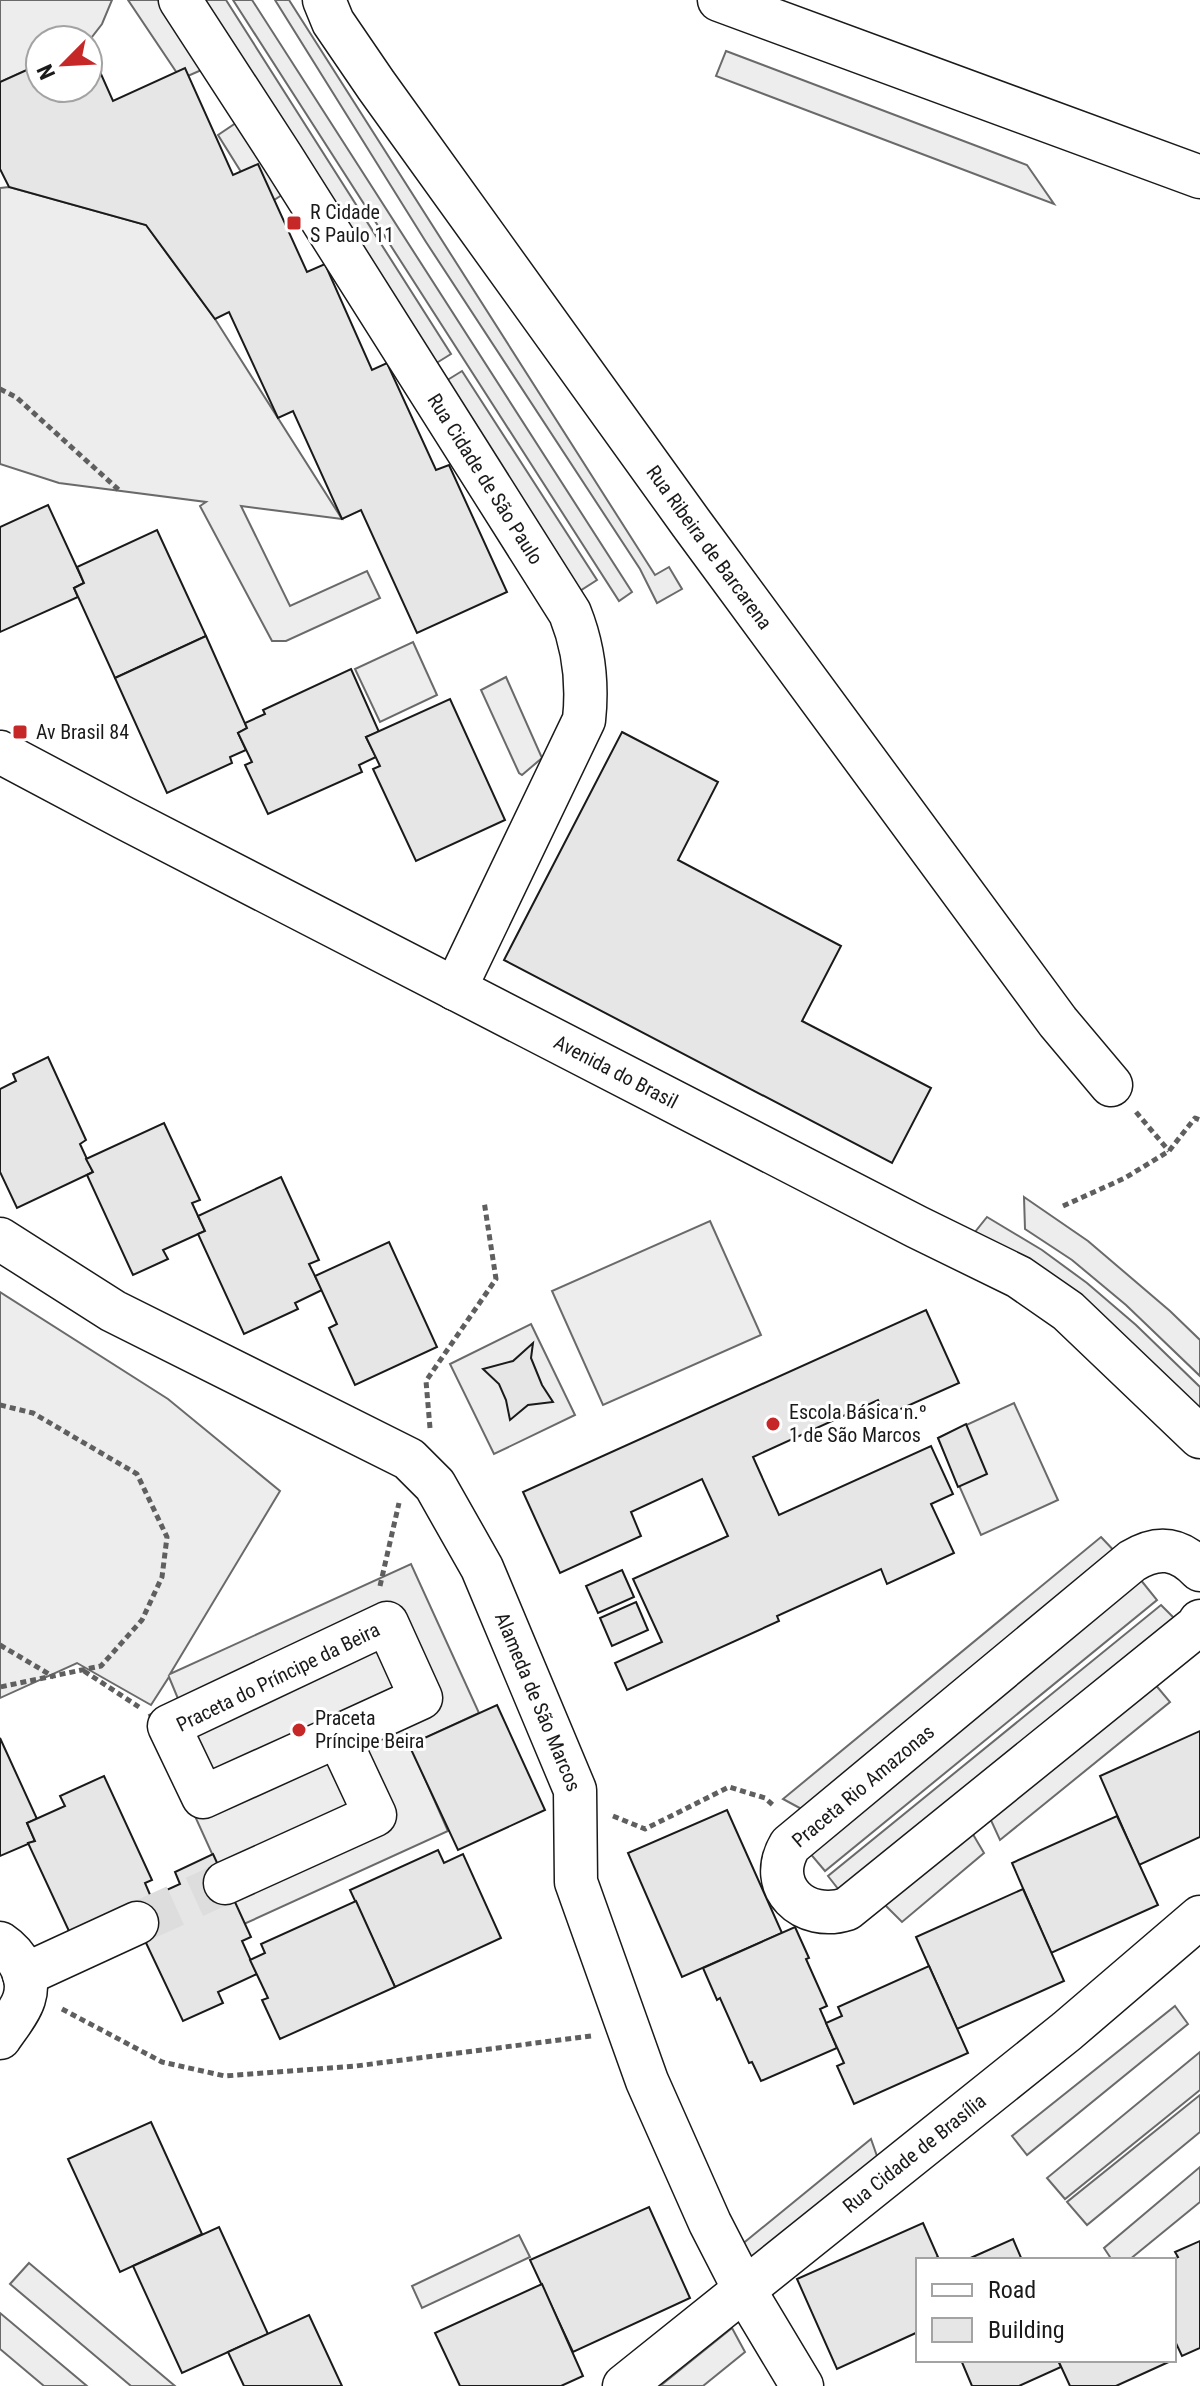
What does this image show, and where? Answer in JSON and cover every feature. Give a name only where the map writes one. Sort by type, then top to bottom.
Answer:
[{"type":"street","name":"Rua Cidade de São Paulo","points":[[180,0],[570,613],[579,635],[587,694],[584,720],[455,989]]},
{"type":"street","name":"Rua Ribeira de Barcarena","points":[[324,0],[333,22],[376,85],[691,523],[1058,1022],[1111,1085]]},
{"type":"street","points":[[719,0],[1200,177]]},
{"type":"street","name":"Avenida do Brasil","points":[[0,752],[1019,1277],[1068,1311],[1200,1437]]},
{"type":"street","points":[[0,1239],[113,1311],[422,1472]]},
{"type":"street","name":"Alameda de São Marcos","points":[[422,1472],[482,1568],[575,1790],[576,1882],[647,2081],[710,2223],[745,2291],[802,2386]]},
{"type":"street","name":"Praceta Rio Amazonas","points":[[1200,1569],[1188,1558],[1159,1550],[1145,1553],[1132,1561],[790,1845],[783,1857],[782,1871],[785,1886],[793,1899],[804,1908],[818,1913],[847,1909],[1200,1621]]},
{"type":"street","name":"Praceta do Príncipe da Beira","points":[[387,1623],[421,1698],[203,1797],[169,1726],[387,1623]]},
{"type":"street","points":[[225,1883],[375,1815],[338,1736]]},
{"type":"street","name":"Rua Cidade de Brasília","points":[[624,2386],[1067,2031],[1200,1917]]},
{"type":"street","points":[[0,2038],[23,2001],[16,1969],[137,1923]]},
{"type":"path","points":[[0,389],[16,397],[120,491]]},
{"type":"path","points":[[1111,1085],[1169,1151]]},
{"type":"path","points":[[1063,1206],[1125,1178],[1169,1151],[1195,1118],[1200,1120]]},
{"type":"path","points":[[387,1623],[379,1589],[422,1472],[426,1381],[496,1279],[484,1201]]},
{"type":"path","points":[[0,1405],[33,1413],[137,1474],[167,1537],[162,1577],[142,1620],[101,1666],[0,1687]]},
{"type":"path","points":[[0,1645],[54,1677]]},
{"type":"path","points":[[83,1670],[169,1726]]},
{"type":"path","points":[[575,1801],[645,1829],[729,1787],[765,1798],[805,1833]]},
{"type":"path","points":[[16,1969],[162,2062],[225,2076],[356,2066],[630,2030]]},
{"type":"shaded area","points":[[0,0],[112,0],[102,24],[24,24],[24,71],[0,82]]},
{"type":"shaded area","points":[[128,0],[158,0],[206,68],[181,79]]},
{"type":"shaded area","points":[[197,0],[226,0],[451,354],[430,367]]},
{"type":"shaded area","points":[[233,0],[252,0],[254,3],[632,592],[619,601]]},
{"type":"shaded area","points":[[275,0],[289,0],[655,575],[669,567],[682,589],[657,603],[640,569],[426,242]]},
{"type":"shaded area","points":[[726,51],[1027,165],[1054,204],[716,76]]},
{"type":"shaded area","points":[[239,121],[285,193],[263,207],[218,135]]},
{"type":"shaded area","points":[[9,187],[146,225],[215,319],[342,519],[241,506],[290,606],[367,571],[380,598],[286,641],[272,641],[200,506],[206,502],[59,483],[0,464],[0,188]]},
{"type":"shaded area","points":[[462,371],[597,580],[575,594],[441,384]]},
{"type":"shaded area","points":[[413,642],[437,695],[380,722],[355,669]]},
{"type":"shaded area","points":[[506,677],[542,758],[522,775],[481,690]]},
{"type":"shaded area","points":[[1024,1197],[1088,1241],[1200,1340],[1200,1376],[1126,1305],[1072,1260],[1025,1229]]},
{"type":"shaded area","points":[[987,1217],[1042,1250],[1136,1325],[1200,1387],[1200,1420],[971,1237]]},
{"type":"shaded area","points":[[710,1221],[761,1335],[603,1405],[552,1291]]},
{"type":"shaded area","points":[[0,1292],[168,1399],[280,1491],[170,1674],[411,1564],[479,1713],[410,1745],[448,1831],[244,1924],[149,1715],[179,1701],[169,1677],[151,1705],[77,1663],[0,1698]]},
{"type":"shaded area","points":[[531,1324],[575,1415],[494,1454],[450,1364]]},
{"type":"shaded area","points":[[1014,1403],[1058,1500],[981,1535],[938,1438]]},
{"type":"shaded area","points":[[1101,1537],[1119,1556],[807,1812],[783,1799]]},
{"type":"shaded area","points":[[1140,1579],[1157,1600],[825,1871],[808,1851]]},
{"type":"shaded area","points":[[1161,1605],[1176,1620],[846,1899],[828,1876]]},
{"type":"shaded area","points":[[1154,1683],[1170,1702],[1000,1840],[989,1816]]},
{"type":"shaded area","points":[[971,1831],[984,1853],[902,1922],[883,1903]]},
{"type":"shaded area","points":[[1175,2006],[1188,2024],[1027,2155],[1012,2136]]},
{"type":"shaded area","points":[[1200,2052],[1200,2090],[1065,2199],[1047,2178]]},
{"type":"shaded area","points":[[1200,2095],[1200,2132],[1087,2225],[1067,2202]]},
{"type":"shaded area","points":[[871,2139],[878,2159],[745,2269],[735,2250]]},
{"type":"shaded area","points":[[1200,2167],[1200,2202],[1131,2258],[1111,2258],[1104,2248]]},
{"type":"shaded area","points":[[519,2235],[530,2257],[422,2308],[412,2286]]},
{"type":"shaded area","points":[[29,2263],[175,2386],[131,2386],[10,2284]]},
{"type":"shaded area","points":[[0,2313],[87,2386],[44,2386],[0,2349]]},
{"type":"shaded area","points":[[732,2328],[745,2352],[703,2386],[660,2386]]},
{"type":"building","points":[[185,68],[233,175],[258,164],[307,272],[325,264],[372,370],[387,363],[436,470],[449,465],[507,592],[417,633],[361,510],[342,519],[293,411],[278,418],[229,312],[215,319],[146,225],[9,187],[0,169],[0,82],[24,71],[24,104],[104,104],[104,81],[113,101]]},
{"type":"building","points":[[48,505],[84,583],[74,588],[78,597],[0,632],[0,527]]},
{"type":"building","points":[[157,530],[206,636],[115,678],[74,588],[84,583],[77,567]]},
{"type":"building","points":[[206,636],[247,728],[238,733],[246,750],[230,757],[232,763],[167,793],[115,678]]},
{"type":"building","points":[[351,669],[379,732],[366,737],[376,757],[359,765],[362,772],[268,814],[245,765],[252,762],[238,733],[247,728],[245,723],[265,714],[263,710]]},
{"type":"building","points":[[450,699],[505,820],[416,861],[373,769],[380,766],[366,737]]},
{"type":"building","points":[[622,732],[718,782],[678,860],[841,946],[802,1021],[931,1088],[892,1163],[504,960]]},
{"type":"building","points":[[48,1057],[86,1140],[80,1144],[93,1172],[17,1208],[0,1172],[0,1089],[16,1081],[13,1074]]},
{"type":"building","points":[[164,1123],[200,1200],[192,1203],[205,1231],[163,1250],[168,1259],[133,1275],[87,1175],[93,1172],[86,1159]]},
{"type":"building","points":[[281,1177],[319,1260],[309,1264],[322,1290],[295,1303],[298,1309],[244,1334],[198,1234],[205,1231],[198,1216]]},
{"type":"building","points":[[389,1242],[437,1347],[355,1385],[329,1328],[337,1324],[315,1276]]},
{"type":"building","points":[[926,1310],[959,1383],[885,1416],[878,1400],[753,1457],[779,1515],[931,1446],[953,1494],[931,1504],[954,1553],[887,1584],[881,1569],[777,1616],[779,1621],[627,1690],[615,1663],[662,1642],[633,1579],[728,1536],[702,1479],[631,1512],[641,1536],[560,1573],[523,1492]]},
{"type":"building","points":[[533,1343],[531,1358],[553,1402],[528,1405],[510,1420],[499,1384],[483,1369],[513,1361]]},
{"type":"building","points":[[966,1424],[987,1474],[958,1487],[938,1438]]},
{"type":"building","points":[[622,1570],[634,1597],[598,1613],[586,1586]]},
{"type":"building","points":[[636,1602],[648,1630],[612,1646],[600,1618]]},
{"type":"building","points":[[497,1705],[545,1810],[458,1850],[409,1745]]},
{"type":"building","points":[[1200,1731],[1200,1837],[1139,1865],[1100,1776]]},
{"type":"building","points":[[0,1738],[37,1819],[27,1823],[35,1841],[0,1856]]},
{"type":"building","points":[[104,1776],[152,1880],[145,1883],[151,1897],[129,1907],[75,1944],[28,1843],[35,1841],[27,1823],[65,1806],[60,1796]]},
{"type":"building","points":[[727,1810],[782,1933],[682,1977],[628,1853]]},
{"type":"building","points":[[1117,1816],[1158,1905],[1051,1953],[1012,1863]]},
{"type":"building","points":[[438,1850],[444,1863],[463,1854],[501,1938],[395,1987],[350,1890]]},
{"type":"building","points":[[213,1854],[251,1937],[242,1941],[257,1974],[218,1992],[223,2003],[183,2021],[129,1907],[180,1884],[175,1872]]},
{"type":"building","points":[[1023,1889],[1064,1981],[957,2029],[916,1937]]},
{"type":"building","points":[[356,1901],[395,1987],[280,2039],[262,2000],[268,1998],[250,1960],[265,1953],[261,1944]]},
{"type":"building","points":[[795,1927],[827,2006],[820,2009],[837,2048],[761,2081],[752,2062],[749,2063],[703,1968]]},
{"type":"building","points":[[929,1966],[968,2053],[854,2104],[837,2066],[844,2063],[826,2023],[842,2016],[838,2007]]},
{"type":"building","points":[[151,2122],[202,2234],[120,2272],[68,2159]]},
{"type":"building","points":[[649,2207],[690,2298],[573,2352],[530,2260]]},
{"type":"building","points":[[923,2223],[938,2257],[916,2258],[916,2333],[837,2369],[797,2279]]},
{"type":"building","points":[[219,2227],[268,2334],[182,2373],[133,2266]]},
{"type":"building","points":[[1013,2239],[1021,2258],[970,2258]]},
{"type":"building","points":[[1200,2241],[1200,2348],[1182,2356],[1176,2343],[1178,2257],[1175,2252]]},
{"type":"building","points":[[542,2284],[583,2376],[561,2386],[460,2386],[435,2333]]},
{"type":"building","points":[[309,2315],[342,2386],[244,2386],[228,2352]]},
{"type":"building","points":[[962,2362],[1059,2362],[1061,2367],[1019,2386],[972,2386]]},
{"type":"building","points":[[1059,2362],[1169,2362],[1116,2386],[1070,2386]]},
{"type":"tunnel","points":[[137,1923],[225,1883]]},
{"type":"place","name":"R Cidade S Paulo 11","points":[[294,223]]},
{"type":"place","name":"Av Brasil 84","points":[[20,732]]},
{"type":"place","name":"Escola Básica n.º 1 de São Marcos","points":[[773,1424]]},
{"type":"place","name":"Praceta Príncipe Beira","points":[[299,1730]]}]
